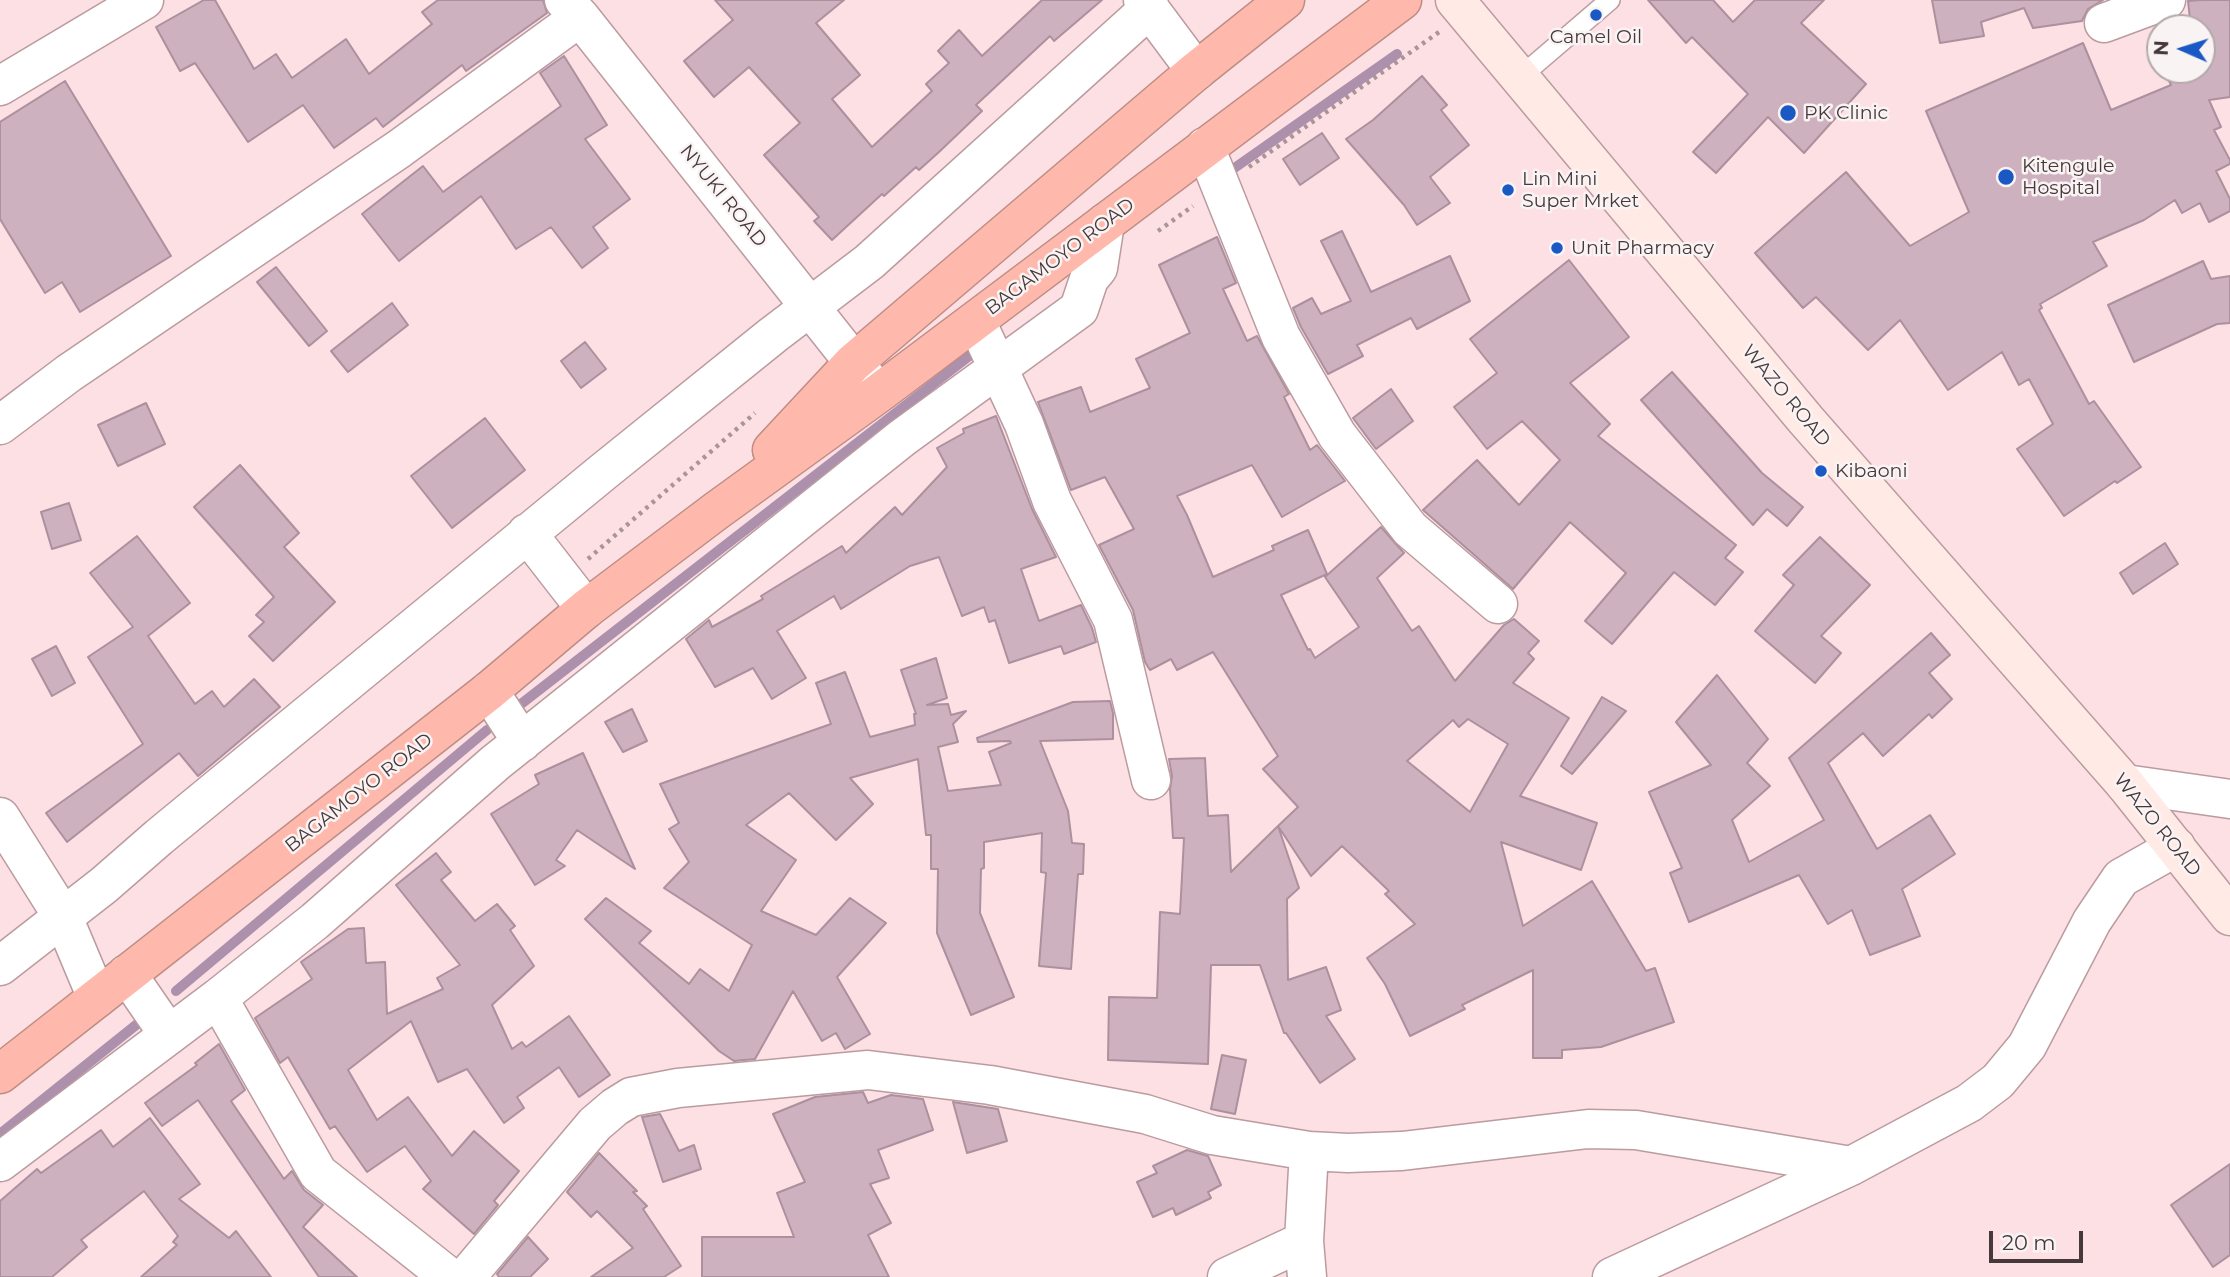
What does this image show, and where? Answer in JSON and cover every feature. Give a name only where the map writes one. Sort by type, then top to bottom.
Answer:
[{"type":"highway","name":"BAGAMOYO ROAD","points":[[716,511],[853,363],[1196,71],[1285,0]]},
{"type":"highway","name":"BAGAMOYO ROAD","points":[[0,1074],[489,691],[586,609],[976,321],[1402,0]]},
{"type":"main road","name":"WAZO ROAD","points":[[1455,0],[1806,420],[2125,784],[2230,916]]},
{"type":"street","points":[[0,86],[144,0]]},
{"type":"street","points":[[2104,23],[2166,0]]},
{"type":"street","points":[[0,966],[63,917],[527,533],[869,261],[1151,3],[1196,71]]},
{"type":"street","points":[[0,425],[69,373],[398,149],[572,9]]},
{"type":"street","name":"NYUKI ROAD","points":[[572,9],[879,393]]},
{"type":"street","points":[[1205,147],[1281,337],[1337,435],[1410,529],[1498,604]]},
{"type":"street","points":[[0,1162],[316,921],[522,742],[902,438],[1079,309],[1089,279],[1098,268],[1105,223]]},
{"type":"street","points":[[976,321],[1024,424],[1052,501],[1113,620],[1152,780]]},
{"type":"street","points":[[527,533],[586,609]]},
{"type":"street","points":[[489,691],[522,742]]},
{"type":"street","points":[[2125,784],[2230,799]]},
{"type":"street","points":[[0,817],[63,917],[97,998]]},
{"type":"street","points":[[1612,1277],[1851,1166],[1969,1103],[1998,1081],[2027,1046],[2092,921],[2121,878],[2176,847]]},
{"type":"street","points":[[127,974],[169,1035]]},
{"type":"street","points":[[218,998],[318,1173],[449,1277]]},
{"type":"street","points":[[466,1277],[595,1124],[631,1097],[678,1088],[868,1070],[990,1085],[1145,1114],[1212,1135],[1308,1152],[1402,1151],[1588,1129],[1636,1130],[1851,1166]]},
{"type":"street","points":[[1227,1277],[1305,1259],[1308,1152]]},
{"type":"lane","points":[[1519,78],[1611,0]]},
{"type":"building","points":[[204,0],[215,0],[254,69],[276,54],[292,78],[346,39],[369,74],[432,24],[422,12],[438,0],[543,0],[547,13],[466,71],[462,65],[383,127],[376,118],[334,148],[303,105],[248,142],[195,63],[180,71],[156,27]]},
{"type":"building","points":[[715,0],[844,0],[816,23],[860,75],[832,99],[872,147],[932,91],[926,84],[949,63],[938,51],[959,30],[982,56],[1042,0],[1102,0],[1054,41],[1050,36],[976,105],[982,111],[939,152],[919,170],[916,167],[884,196],[882,194],[832,240],[814,221],[819,217],[764,155],[800,123],[749,67],[714,97],[684,61],[733,20]]},
{"type":"building","points":[[1648,0],[1713,0],[1733,22],[1755,0],[1824,0],[1801,23],[1866,84],[1804,153],[1768,117],[1716,173],[1693,152],[1748,94],[1692,37],[1686,43]]},
{"type":"building","points":[[1932,0],[2103,0],[2088,9],[2082,21],[2033,28],[2024,8],[1981,22],[1984,36],[1940,43]]},
{"type":"building","points":[[2230,0],[2230,97],[2209,100],[2221,127],[2214,130],[2230,160],[2230,164],[2216,171],[2230,199],[2230,211],[2209,222],[2200,203],[2182,213],[2175,200],[2144,220],[2093,242],[2107,266],[2040,304],[2042,308],[2039,310],[2089,404],[2094,401],[2141,467],[2117,483],[2115,481],[2064,516],[2017,449],[2053,424],[2029,379],[2019,385],[2002,352],[1948,390],[1900,320],[1868,350],[1816,297],[1803,308],[1755,253],[1846,172],[1910,246],[1969,212],[1926,111],[2083,43],[2111,110],[2171,84],[2216,84],[2216,14],[2189,14],[2188,1]]},
{"type":"building","points":[[564,56],[607,125],[585,139],[630,199],[593,227],[608,248],[582,268],[551,227],[516,249],[481,196],[399,261],[362,214],[423,166],[443,192],[561,106],[540,73]]},
{"type":"building","points":[[1422,76],[1447,105],[1441,110],[1469,145],[1430,177],[1450,203],[1417,225],[1404,205],[1346,139],[1373,120]]},
{"type":"building","points":[[65,81],[171,256],[80,312],[62,282],[45,293],[0,219],[0,122]]},
{"type":"building","points":[[1322,133],[1339,158],[1300,185],[1283,159]]},
{"type":"building","points":[[1342,231],[1371,292],[1450,256],[1470,301],[1417,329],[1411,318],[1357,345],[1363,356],[1328,374],[1293,308],[1312,298],[1321,314],[1351,301],[1321,241]]},
{"type":"building","points":[[1217,237],[1236,283],[1223,289],[1247,341],[1257,336],[1289,394],[1284,397],[1310,450],[1317,445],[1345,481],[1282,517],[1252,465],[1177,496],[1213,577],[1274,550],[1272,546],[1308,530],[1327,574],[1281,595],[1308,650],[1310,649],[1315,658],[1359,627],[1325,577],[1381,527],[1404,553],[1377,578],[1412,631],[1419,626],[1455,681],[1504,625],[1514,619],[1539,641],[1528,653],[1534,659],[1513,683],[1569,718],[1520,796],[1597,823],[1581,870],[1501,842],[1523,926],[1592,881],[1646,971],[1655,968],[1674,1022],[1601,1047],[1562,1050],[1562,1058],[1533,1058],[1533,970],[1462,1005],[1465,1009],[1410,1036],[1385,984],[1367,958],[1415,924],[1385,894],[1389,891],[1342,846],[1311,876],[1278,826],[1298,807],[1263,769],[1278,756],[1213,652],[1177,670],[1171,659],[1150,670],[1145,662],[1133,610],[1099,545],[1134,529],[1105,477],[1071,490],[1038,402],[1081,387],[1090,412],[1150,388],[1136,359],[1190,333],[1159,265]],"holes":[[[1468,719],[1508,744],[1470,812],[1407,761],[1453,720],[1459,727]]]},
{"type":"building","points":[[1569,260],[1629,337],[1570,383],[1610,424],[1598,436],[1736,545],[1725,558],[1743,572],[1715,605],[1674,572],[1612,644],[1585,621],[1626,573],[1570,522],[1513,589],[1423,510],[1477,460],[1519,505],[1560,460],[1522,421],[1487,449],[1454,407],[1497,373],[1470,339]]},
{"type":"building","points":[[2203,261],[2211,279],[2230,276],[2230,323],[2217,324],[2134,362],[2108,305]]},
{"type":"building","points":[[276,267],[327,331],[309,346],[257,282]]},
{"type":"building","points":[[392,303],[408,325],[348,372],[331,351]]},
{"type":"building","points":[[585,342],[606,369],[581,388],[561,361]]},
{"type":"building","points":[[1672,372],[1762,473],[1803,507],[1787,526],[1767,509],[1753,525],[1641,400]]},
{"type":"building","points":[[1391,389],[1413,421],[1376,449],[1353,418]]},
{"type":"building","points":[[146,403],[165,444],[118,466],[98,425]]},
{"type":"building","points":[[996,416],[1032,509],[1056,557],[1021,569],[1039,621],[1081,605],[1096,642],[1064,654],[1061,646],[1009,663],[995,620],[989,622],[984,607],[962,616],[939,557],[910,566],[841,609],[834,596],[777,631],[806,678],[772,699],[753,668],[715,687],[686,639],[709,620],[712,627],[763,599],[761,596],[842,546],[846,553],[895,507],[902,515],[947,467],[937,448],[964,433],[963,429]]},
{"type":"building","points":[[485,418],[525,470],[452,528],[411,476]]},
{"type":"building","points":[[240,465],[299,533],[284,547],[335,602],[273,661],[249,636],[264,622],[256,615],[274,597],[194,507]]},
{"type":"building","points":[[69,503],[81,540],[52,549],[41,512]]},
{"type":"building","points":[[137,536],[190,603],[148,636],[195,704],[212,691],[224,707],[254,679],[280,707],[198,776],[179,753],[67,842],[46,813],[143,744],[88,657],[133,627],[90,573]]},
{"type":"building","points":[[1820,537],[1870,585],[1821,636],[1841,653],[1815,683],[1755,631],[1794,585],[1783,575]]},
{"type":"building","points":[[2165,543],[2178,564],[2133,594],[2120,573]]},
{"type":"building","points":[[1931,633],[1950,655],[1929,673],[1952,699],[1932,718],[1929,714],[1883,756],[1863,733],[1828,763],[1877,849],[1930,815],[1955,854],[1902,889],[1920,936],[1870,955],[1852,910],[1828,924],[1799,875],[1689,922],[1670,873],[1682,868],[1649,792],[1711,765],[1676,722],[1717,675],[1768,739],[1747,763],[1770,786],[1732,820],[1749,862],[1824,820],[1789,758]]},
{"type":"building","points":[[56,646],[75,683],[52,696],[32,659]]},
{"type":"building","points":[[936,658],[947,698],[927,705],[948,704],[951,715],[966,711],[953,724],[958,742],[938,747],[948,791],[1001,785],[989,752],[1011,743],[1010,741],[978,742],[977,738],[1073,702],[1110,701],[1113,739],[1040,741],[1068,811],[1072,843],[1084,844],[1083,874],[1078,874],[1071,969],[1039,966],[1046,873],[1041,872],[1042,833],[984,842],[980,913],[1014,997],[971,1015],[937,933],[938,869],[931,869],[931,835],[926,835],[918,759],[850,778],[873,804],[836,840],[789,793],[746,825],[796,860],[761,911],[816,935],[850,898],[886,923],[837,977],[870,1034],[845,1049],[836,1033],[822,1041],[793,991],[755,1059],[734,1061],[719,1051],[585,919],[606,898],[651,931],[639,943],[689,984],[700,969],[729,991],[752,945],[664,888],[689,862],[669,829],[679,823],[660,784],[831,724],[816,683],[845,672],[870,737],[915,725],[916,714],[901,670]]},
{"type":"building","points":[[1602,697],[1626,711],[1572,774],[1561,766]]},
{"type":"building","points":[[632,709],[647,741],[623,752],[605,722]]},
{"type":"building","points":[[583,753],[635,869],[577,830],[556,860],[565,866],[535,885],[491,814],[539,784],[535,775]]},
{"type":"building","points":[[1205,758],[1208,816],[1228,815],[1231,872],[1278,826],[1299,888],[1287,899],[1288,980],[1326,967],[1341,1010],[1326,1016],[1355,1059],[1320,1083],[1284,1033],[1260,965],[1211,965],[1208,1064],[1108,1060],[1109,997],[1157,998],[1160,912],[1180,914],[1184,838],[1173,838],[1170,789],[1172,776],[1169,759]]},
{"type":"building","points":[[436,853],[451,872],[441,880],[475,921],[497,904],[515,926],[510,930],[534,966],[492,1005],[512,1049],[522,1042],[526,1047],[569,1016],[610,1075],[579,1097],[559,1067],[517,1097],[524,1108],[504,1123],[467,1069],[438,1082],[411,1021],[348,1070],[377,1120],[408,1097],[452,1156],[474,1131],[519,1171],[494,1201],[498,1205],[474,1234],[423,1189],[431,1181],[405,1146],[367,1172],[335,1126],[330,1129],[288,1057],[280,1063],[255,1018],[312,979],[301,962],[348,929],[364,928],[366,963],[385,962],[387,1014],[443,989],[437,978],[460,965],[396,885]]},
{"type":"building","points":[[219,1044],[245,1090],[231,1101],[284,1179],[292,1171],[304,1190],[323,1205],[303,1227],[357,1277],[319,1277],[198,1100],[162,1126],[145,1103],[197,1065],[195,1063]]},
{"type":"building","points":[[1222,1055],[1246,1060],[1235,1114],[1211,1109]]},
{"type":"building","points":[[863,1092],[868,1103],[891,1095],[923,1099],[933,1130],[878,1150],[889,1178],[870,1184],[891,1223],[868,1235],[889,1277],[702,1277],[702,1237],[794,1237],[777,1193],[805,1182],[773,1114],[815,1097]]},
{"type":"building","points":[[953,1102],[998,1109],[1007,1141],[967,1153]]},
{"type":"building","points":[[660,1114],[679,1151],[694,1145],[701,1169],[663,1182],[642,1117]]},
{"type":"building","points":[[150,1118],[200,1184],[179,1199],[229,1238],[236,1231],[271,1277],[141,1277],[177,1245],[173,1242],[178,1236],[144,1191],[81,1240],[87,1247],[52,1277],[0,1277],[0,1201],[37,1169],[41,1173],[101,1130],[113,1147]]},
{"type":"building","points":[[1187,1150],[1208,1156],[1221,1185],[1208,1192],[1211,1198],[1176,1215],[1173,1208],[1153,1217],[1137,1182],[1157,1173],[1153,1166]]},
{"type":"building","points":[[599,1153],[637,1191],[633,1192],[647,1206],[643,1209],[681,1266],[664,1277],[591,1277],[633,1248],[597,1211],[591,1217],[567,1192]]},
{"type":"building","points":[[2230,1164],[2230,1255],[2213,1267],[2171,1205]]},
{"type":"building","points":[[528,1237],[548,1259],[530,1277],[499,1277],[497,1274]]},
{"type":"waterway","points":[[1233,169],[1397,54]]},
{"type":"waterway","points":[[521,704],[973,353]]},
{"type":"waterway","points":[[176,991],[487,730]]},
{"type":"waterway","points":[[0,1134],[141,1021]]},
{"type":"place","name":"Camel Oil","points":[[1596,15]]},
{"type":"place","name":"PK Clinic","points":[[1788,113]]},
{"type":"place","name":"Kitengule Hospital","points":[[2006,177]]},
{"type":"place","name":"Lin Mini Super Mrket","points":[[1508,190]]},
{"type":"place","name":"Unit Pharmacy","points":[[1557,248]]},
{"type":"place","name":"Kibaoni","points":[[1821,471]]}]
